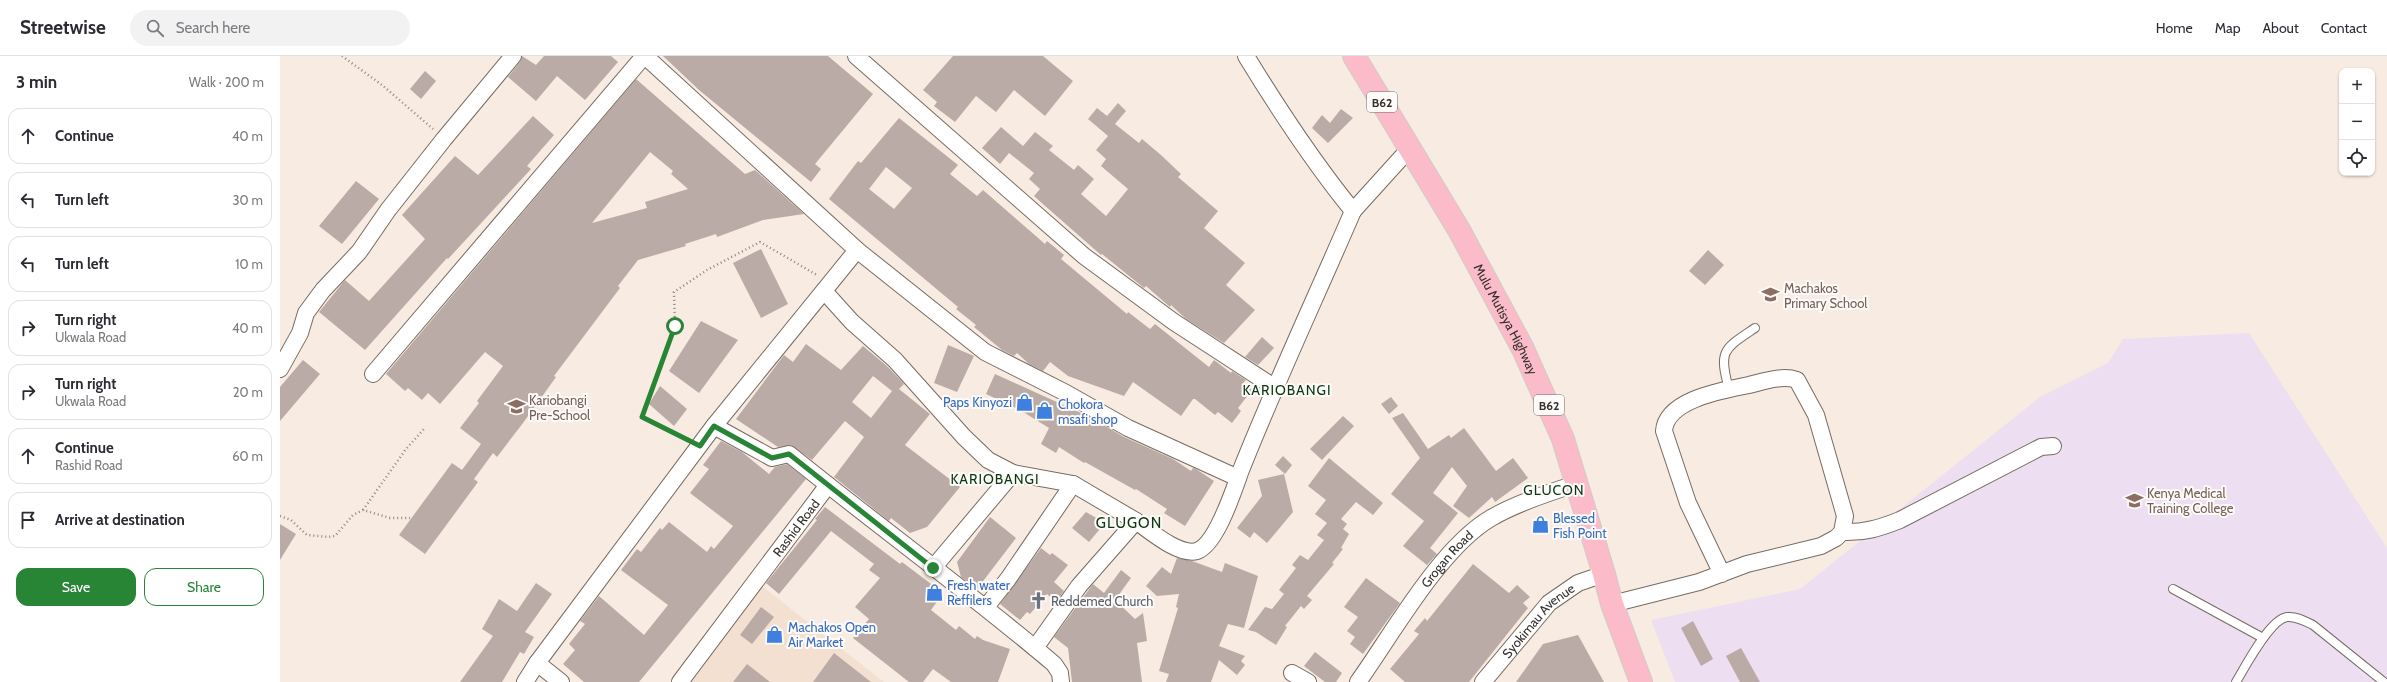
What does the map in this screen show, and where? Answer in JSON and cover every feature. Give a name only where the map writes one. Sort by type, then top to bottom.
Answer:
[{"type":"highway","name":"B62","points":[[1354,56],[1410,148]]},
{"type":"highway","name":"Mulu Mutisya Highway","points":[[1410,148],[1459,230],[1523,348],[1563,440],[1612,604],[1641,682]]},
{"type":"street","points":[[280,369],[300,333],[306,314],[323,290],[358,252],[388,210],[444,138],[513,56]]},
{"type":"street","points":[[373,374],[644,56],[857,250],[985,352],[1128,428],[1238,478]]},
{"type":"street","points":[[856,56],[1084,256],[1174,322],[1274,387]]},
{"type":"street","points":[[1246,56],[1320,171],[1353,211]]},
{"type":"street","points":[[827,287],[852,322],[895,360],[964,437],[988,460],[1013,474],[1073,484],[1136,521],[1162,540],[1187,552],[1197,550],[1205,546],[1213,536],[1274,387],[1353,211],[1410,148]]},
{"type":"street","points":[[525,682],[537,663],[714,426],[857,250]]},
{"type":"street","points":[[1612,604],[1699,582],[1722,574],[1747,564],[1821,546],[1836,538],[1842,532],[1845,516],[1816,415],[1797,380],[1782,378],[1708,393],[1690,402],[1670,416],[1664,424],[1664,431],[1688,503],[1722,574]]},
{"type":"street","points":[[714,426],[772,458],[789,454],[933,568],[986,607],[1035,648],[1054,664],[1060,674],[1061,682]]},
{"type":"street","points":[[1842,532],[1857,533],[1877,530],[1900,520],[2041,447],[2053,446]]},
{"type":"street","points":[[933,568],[1013,474]]},
{"type":"street","points":[[986,607],[1008,579],[1073,484]]},
{"type":"street","name":"Grogan Road","points":[[1358,682],[1437,568],[1472,532],[1491,518],[1546,493],[1576,484]]},
{"type":"street","name":"Rashid Road","points":[[680,682],[828,485]]},
{"type":"street","points":[[1035,648],[1079,586],[1136,521]]},
{"type":"street","name":"Syokimau Avenue","points":[[1483,682],[1549,603],[1578,583],[1604,574]]},
{"type":"street","points":[[537,663],[562,682]]},
{"type":"street","points":[[1292,673],[1308,682]]},
{"type":"lane","points":[[1729,389],[1724,371],[1725,351],[1731,344],[1755,328]]},
{"type":"lane","points":[[2173,589],[2263,638]]},
{"type":"lane","points":[[2236,682],[2263,638],[2281,618],[2288,616],[2300,618],[2313,625],[2384,682]]},
{"type":"path","points":[[342,56],[382,85],[444,138]]},
{"type":"path","points":[[700,446],[642,417],[675,326],[674,292],[707,270],[760,242],[827,287]]},
{"type":"path","points":[[280,516],[291,520],[307,535],[328,537],[335,536],[353,515],[363,510],[406,448],[424,429]]},
{"type":"path","points":[[363,510],[390,518],[410,518]]},
{"type":"shaded area","name":"Kenya Medical Training College","points":[[2249,333],[2387,548],[2387,682],[1675,682],[1651,620],[1800,589],[2040,397],[2108,363],[2123,339]]},
{"type":"shaded area","name":"Machakos Open Air Market","points":[[763,587],[884,682],[691,682]]},
{"type":"building","points":[[522,56],[536,65],[544,56],[611,56],[618,62],[585,100],[557,76],[536,101],[508,77],[520,62]]},
{"type":"building","points":[[663,56],[828,56],[873,94],[815,164],[821,169],[811,182],[699,90]]},
{"type":"building","points":[[953,56],[1043,56],[1073,81],[1045,116],[1014,90],[996,112],[976,96],[955,122],[934,106],[937,102],[923,90]]},
{"type":"building","points":[[425,71],[436,81],[421,99],[410,89]]},
{"type":"building","points":[[636,79],[745,174],[755,170],[804,214],[763,220],[717,237],[716,234],[685,244],[686,246],[638,260],[618,286],[620,288],[554,376],[556,377],[523,423],[497,457],[493,453],[474,479],[478,482],[425,554],[399,535],[452,463],[462,470],[481,444],[460,428],[479,403],[477,401],[503,366],[485,352],[440,404],[428,393],[422,400],[408,388],[405,391],[386,374]],"holes":[[[650,152],[673,171],[671,174],[688,189],[645,202],[647,208],[592,223]]]},
{"type":"building","points":[[1118,103],[1126,111],[1115,124],[1139,143],[1142,139],[1161,155],[1181,174],[1178,177],[1218,211],[1204,228],[1245,263],[1226,285],[1255,310],[1224,343],[1186,319],[1171,305],[1170,307],[1146,286],[1144,288],[1102,254],[1101,255],[1044,205],[1034,196],[1040,189],[1029,179],[1034,173],[1009,153],[1000,164],[982,148],[1001,127],[1023,146],[1035,132],[1053,146],[1049,150],[1074,170],[1078,165],[1094,179],[1081,194],[1106,216],[1128,189],[1101,166],[1106,159],[1096,150],[1108,136],[1088,119],[1097,108],[1107,116]]},
{"type":"building","points":[[1341,109],[1353,118],[1328,143],[1312,128],[1322,115],[1330,123]]},
{"type":"building","points":[[533,116],[554,135],[527,166],[531,169],[448,259],[447,258],[365,350],[319,312],[345,280],[369,301],[425,239],[402,215],[455,156],[478,175]]},
{"type":"building","points":[[899,118],[958,165],[950,174],[977,196],[983,190],[1045,244],[1047,241],[1064,255],[1061,259],[1127,314],[1128,312],[1150,329],[1155,324],[1209,367],[1214,360],[1231,373],[1232,371],[1246,380],[1243,383],[1252,390],[1238,408],[1241,411],[1232,423],[1218,412],[1215,415],[1193,399],[1181,416],[1133,382],[1124,396],[1068,376],[1050,362],[1043,371],[1029,364],[1017,353],[1014,356],[1002,350],[974,327],[976,325],[956,309],[958,307],[829,199],[858,161],[861,163]],"holes":[[[886,167],[912,188],[894,209],[869,189]]]},
{"type":"building","points":[[356,181],[379,199],[342,244],[319,226]]},
{"type":"building","points":[[761,249],[788,304],[761,318],[733,263]]},
{"type":"building","points":[[1708,250],[1724,265],[1705,285],[1689,271]]},
{"type":"building","points":[[701,321],[738,340],[699,393],[669,371]]},
{"type":"building","points":[[1262,337],[1274,348],[1258,365],[1245,357]]},
{"type":"building","points":[[806,344],[841,370],[863,346],[888,367],[904,384],[899,389],[930,414],[905,445],[960,487],[927,527],[910,533],[891,518],[889,521],[834,477],[864,437],[845,421],[812,460],[791,445],[778,447],[736,419],[784,355],[793,362]],"holes":[[[873,376],[892,391],[871,418],[852,402]]]},
{"type":"building","points":[[948,345],[974,356],[957,392],[934,383]]},
{"type":"building","points":[[303,360],[320,374],[280,421],[280,387]]},
{"type":"building","points":[[995,374],[1090,417],[1124,437],[1173,459],[1191,471],[1193,468],[1196,469],[1214,481],[1185,526],[1164,513],[1167,509],[1136,489],[1135,490],[1085,462],[1084,463],[1059,447],[1056,453],[1041,444],[1049,428],[1020,410],[986,394]]},
{"type":"building","points":[[660,386],[687,409],[674,426],[649,404]]},
{"type":"building","points":[[1391,397],[1398,406],[1389,414],[1381,404]]},
{"type":"building","points":[[1403,413],[1428,449],[1449,435],[1451,438],[1464,428],[1496,471],[1513,458],[1528,478],[1495,502],[1492,497],[1469,518],[1453,506],[1467,486],[1452,467],[1433,493],[1458,513],[1430,548],[1437,554],[1427,565],[1403,546],[1424,521],[1391,494],[1420,458],[1392,418]]},
{"type":"building","points":[[1343,416],[1354,426],[1322,460],[1310,449]]},
{"type":"building","points":[[721,441],[742,452],[769,474],[775,467],[787,464],[806,479],[639,682],[584,682],[563,664],[575,650],[569,644],[585,624],[580,621],[599,596],[644,635],[668,605],[621,570],[637,549],[641,552],[660,528],[662,530],[669,522],[707,552],[711,546],[714,549],[733,526],[690,493],[709,469],[703,465]]},
{"type":"building","points":[[1283,456],[1292,465],[1285,474],[1275,465]]},
{"type":"building","points":[[1329,458],[1383,503],[1373,515],[1356,502],[1341,519],[1347,524],[1343,529],[1349,534],[1341,548],[1343,549],[1332,563],[1334,564],[1307,596],[1312,600],[1304,609],[1301,606],[1285,626],[1287,627],[1276,645],[1256,632],[1248,630],[1265,607],[1272,609],[1284,594],[1279,590],[1296,568],[1292,565],[1300,555],[1308,560],[1324,540],[1317,535],[1327,523],[1315,514],[1326,500],[1308,486]]},
{"type":"building","points":[[1284,474],[1293,512],[1267,543],[1254,532],[1250,538],[1237,528],[1262,496],[1258,480]]},
{"type":"building","points":[[825,507],[900,564],[902,562],[943,593],[931,610],[956,630],[959,626],[975,639],[977,636],[983,640],[1010,649],[998,682],[951,682],[933,669],[923,682],[909,682],[853,638],[869,619],[855,607],[880,578],[869,570],[874,564],[831,531],[779,594],[766,583],[817,520],[815,519]]},
{"type":"building","points":[[1086,512],[1105,523],[1089,542],[1072,528]]},
{"type":"building","points":[[990,517],[1016,538],[977,589],[961,577],[957,562]]},
{"type":"building","points":[[280,524],[296,534],[280,560]]},
{"type":"building","points":[[1041,548],[1050,555],[1052,553],[1068,565],[1054,582],[1064,591],[1056,602],[1047,594],[1030,614],[1027,612],[1020,620],[1000,604]]},
{"type":"building","points":[[1177,558],[1192,561],[1222,572],[1225,563],[1258,576],[1244,628],[1228,624],[1219,646],[1245,656],[1241,661],[1245,665],[1237,675],[1219,660],[1211,682],[1166,682],[1169,674],[1159,671],[1178,608],[1176,607],[1179,594],[1157,596],[1146,586],[1162,567],[1171,574]]},
{"type":"building","points":[[1473,564],[1509,593],[1517,585],[1530,597],[1523,603],[1528,608],[1469,682],[1405,682],[1390,669],[1419,634],[1414,631],[1425,618],[1427,621]]},
{"type":"building","points":[[1121,570],[1131,578],[1115,600],[1135,619],[1143,613],[1147,641],[1137,643],[1142,682],[1072,682],[1068,648],[1054,637],[1093,584],[1104,593]]},
{"type":"building","points":[[1366,578],[1400,603],[1363,654],[1350,644],[1355,637],[1347,631],[1358,617],[1344,607]]},
{"type":"building","points":[[536,583],[552,594],[525,632],[534,637],[524,654],[520,652],[502,682],[460,682],[493,636],[482,629],[499,599],[517,611]]},
{"type":"building","points":[[761,607],[774,617],[752,644],[740,635]]},
{"type":"building","points":[[1693,621],[1713,659],[1701,666],[1681,628]]},
{"type":"building","points":[[1578,635],[1604,682],[1516,682],[1543,644]]},
{"type":"building","points":[[1741,648],[1760,682],[1740,682],[1726,656]]},
{"type":"building","points":[[1315,652],[1342,673],[1336,682],[1325,682],[1304,666]]},
{"type":"building","points":[[834,653],[871,682],[813,682]]},
{"type":"building","points":[[747,664],[770,682],[733,682]]},
{"type":"place","name":"Machakos Primary School","points":[[1771,295]]},
{"type":"place","name":"Paps Kinyozi","points":[[1025,402]]},
{"type":"place","name":"Kariobangi Pre-School","points":[[516,407]]},
{"type":"place","name":"Chokora msafi shop","points":[[1045,411]]},
{"type":"place","name":"Kenya Medical Training College","points":[[2134,500]]},
{"type":"place","name":"Blessed Fish Point","points":[[1540,525]]},
{"type":"place","name":"Fresh water Reffilers","points":[[934,592]]},
{"type":"place","name":"Reddemed Church","points":[[1038,601]]},
{"type":"place","name":"Machakos Open Air Market","points":[[775,634]]},
{"type":"district","name":"KARIOBANGI","points":[[1287,390]]},
{"type":"district","name":"KARIOBANGI","points":[[995,479]]},
{"type":"district","name":"GLUCON","points":[[1554,490]]},
{"type":"district","name":"GLUGON","points":[[1129,523]]},
{"type":"route","points":[[675,326],[642,417],[700,446],[714,426],[772,458],[789,454],[933,568]]}]
